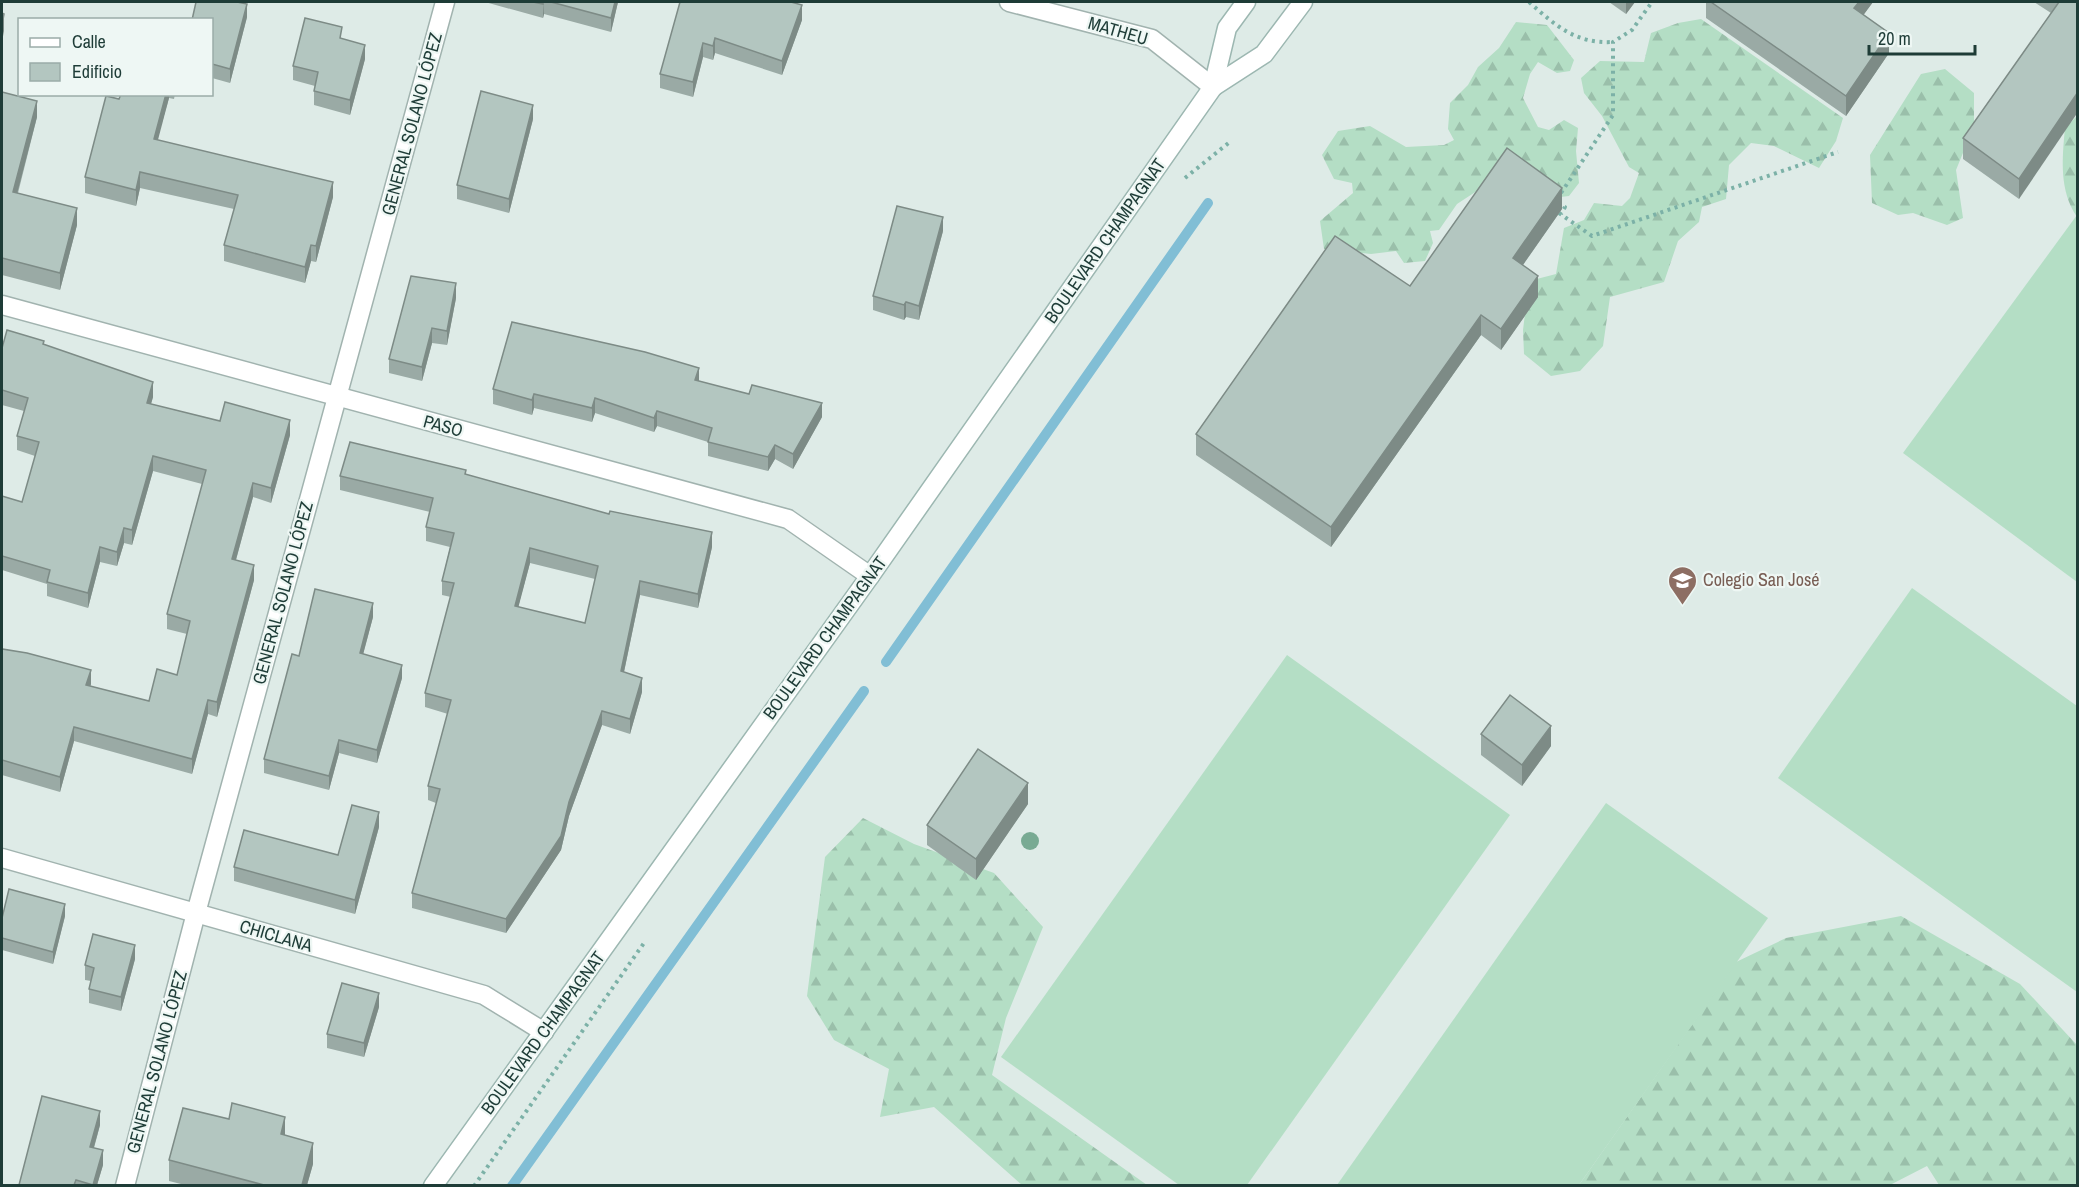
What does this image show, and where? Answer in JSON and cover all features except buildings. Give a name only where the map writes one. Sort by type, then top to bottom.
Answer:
[{"type":"street","name":"GENERAL SOLANO LÓPEZ","points":[[125,1185],[196,913],[446,2]]},
{"type":"street","name":"MATHEU","points":[[1009,2],[1152,39],[1213,87]]},
{"type":"street","name":"BOULEVARD CHAMPAGNAT","points":[[433,1185],[870,576],[1213,87],[1227,28],[1246,2]]},
{"type":"street","name":"BOULEVARD CHAMPAGNAT","points":[[1213,87],[1264,54],[1303,2]]},
{"type":"street","name":"PASO","points":[[2,305],[336,398],[788,519],[870,576]]},
{"type":"street","name":"CHICLANA","points":[[2,858],[484,995],[544,1032]]},
{"type":"path","points":[[1529,2],[1577,38],[1593,43],[1613,42],[1632,30],[1652,2]]},
{"type":"path","points":[[1613,42],[1614,115],[1554,202],[1565,207],[1560,214],[1592,236],[1838,152]]},
{"type":"green space","points":[[1701,19],[1843,118],[1836,141],[1819,168],[1774,146],[1751,143],[1729,165],[1726,199],[1702,207],[1699,222],[1678,241],[1664,282],[1610,297],[1603,346],[1580,371],[1551,376],[1524,354],[1523,330],[1529,281],[1556,274],[1564,228],[1584,220],[1594,203],[1622,206],[1630,198],[1639,173],[1629,167],[1602,116],[1584,93],[1581,78],[1600,61],[1644,62],[1651,33],[1678,23]]},
{"type":"green space","points":[[1516,22],[1547,25],[1574,60],[1570,71],[1557,73],[1538,62],[1530,74],[1523,98],[1538,127],[1549,130],[1564,120],[1578,128],[1576,151],[1579,183],[1569,196],[1543,199],[1486,185],[1457,204],[1439,230],[1430,231],[1433,243],[1425,261],[1404,263],[1396,251],[1371,254],[1324,249],[1320,221],[1353,193],[1352,183],[1334,179],[1322,155],[1338,131],[1370,126],[1406,147],[1444,145],[1454,140],[1448,129],[1450,103],[1468,85],[1478,67],[1499,48]]},
{"type":"green space","points":[[1945,69],[1974,93],[1974,126],[1956,170],[1963,218],[1947,225],[1913,213],[1898,215],[1872,203],[1870,155],[1921,74]]},
{"type":"green space","points":[[2077,116],[2077,217],[2067,196],[2063,163],[2065,128]]},
{"type":"green space","points":[[2077,215],[2077,582],[1903,453]]},
{"type":"green space","points":[[1912,588],[2077,706],[2077,992],[1778,778]]},
{"type":"green space","points":[[1287,655],[1510,815],[1247,1185],[1179,1185],[1001,1057]]},
{"type":"green space","points":[[1606,803],[1768,918],[1579,1185],[1337,1185]]},
{"type":"green space","points":[[863,818],[914,844],[994,873],[1043,927],[1006,1018],[992,1075],[1147,1185],[1022,1185],[934,1107],[880,1117],[889,1069],[834,1040],[807,996],[825,857]]},
{"type":"green space","points":[[1901,916],[2020,984],[2077,1045],[2077,1185],[1939,1185],[1927,1166],[1890,1185],[1579,1185],[1736,962],[1786,938]]},
{"type":"waterway","points":[[886,662],[1208,203]]},
{"type":"waterway","points":[[512,1186],[864,691]]},
{"type":"place","name":"Colegio San José","points":[[1682,606]]}]
